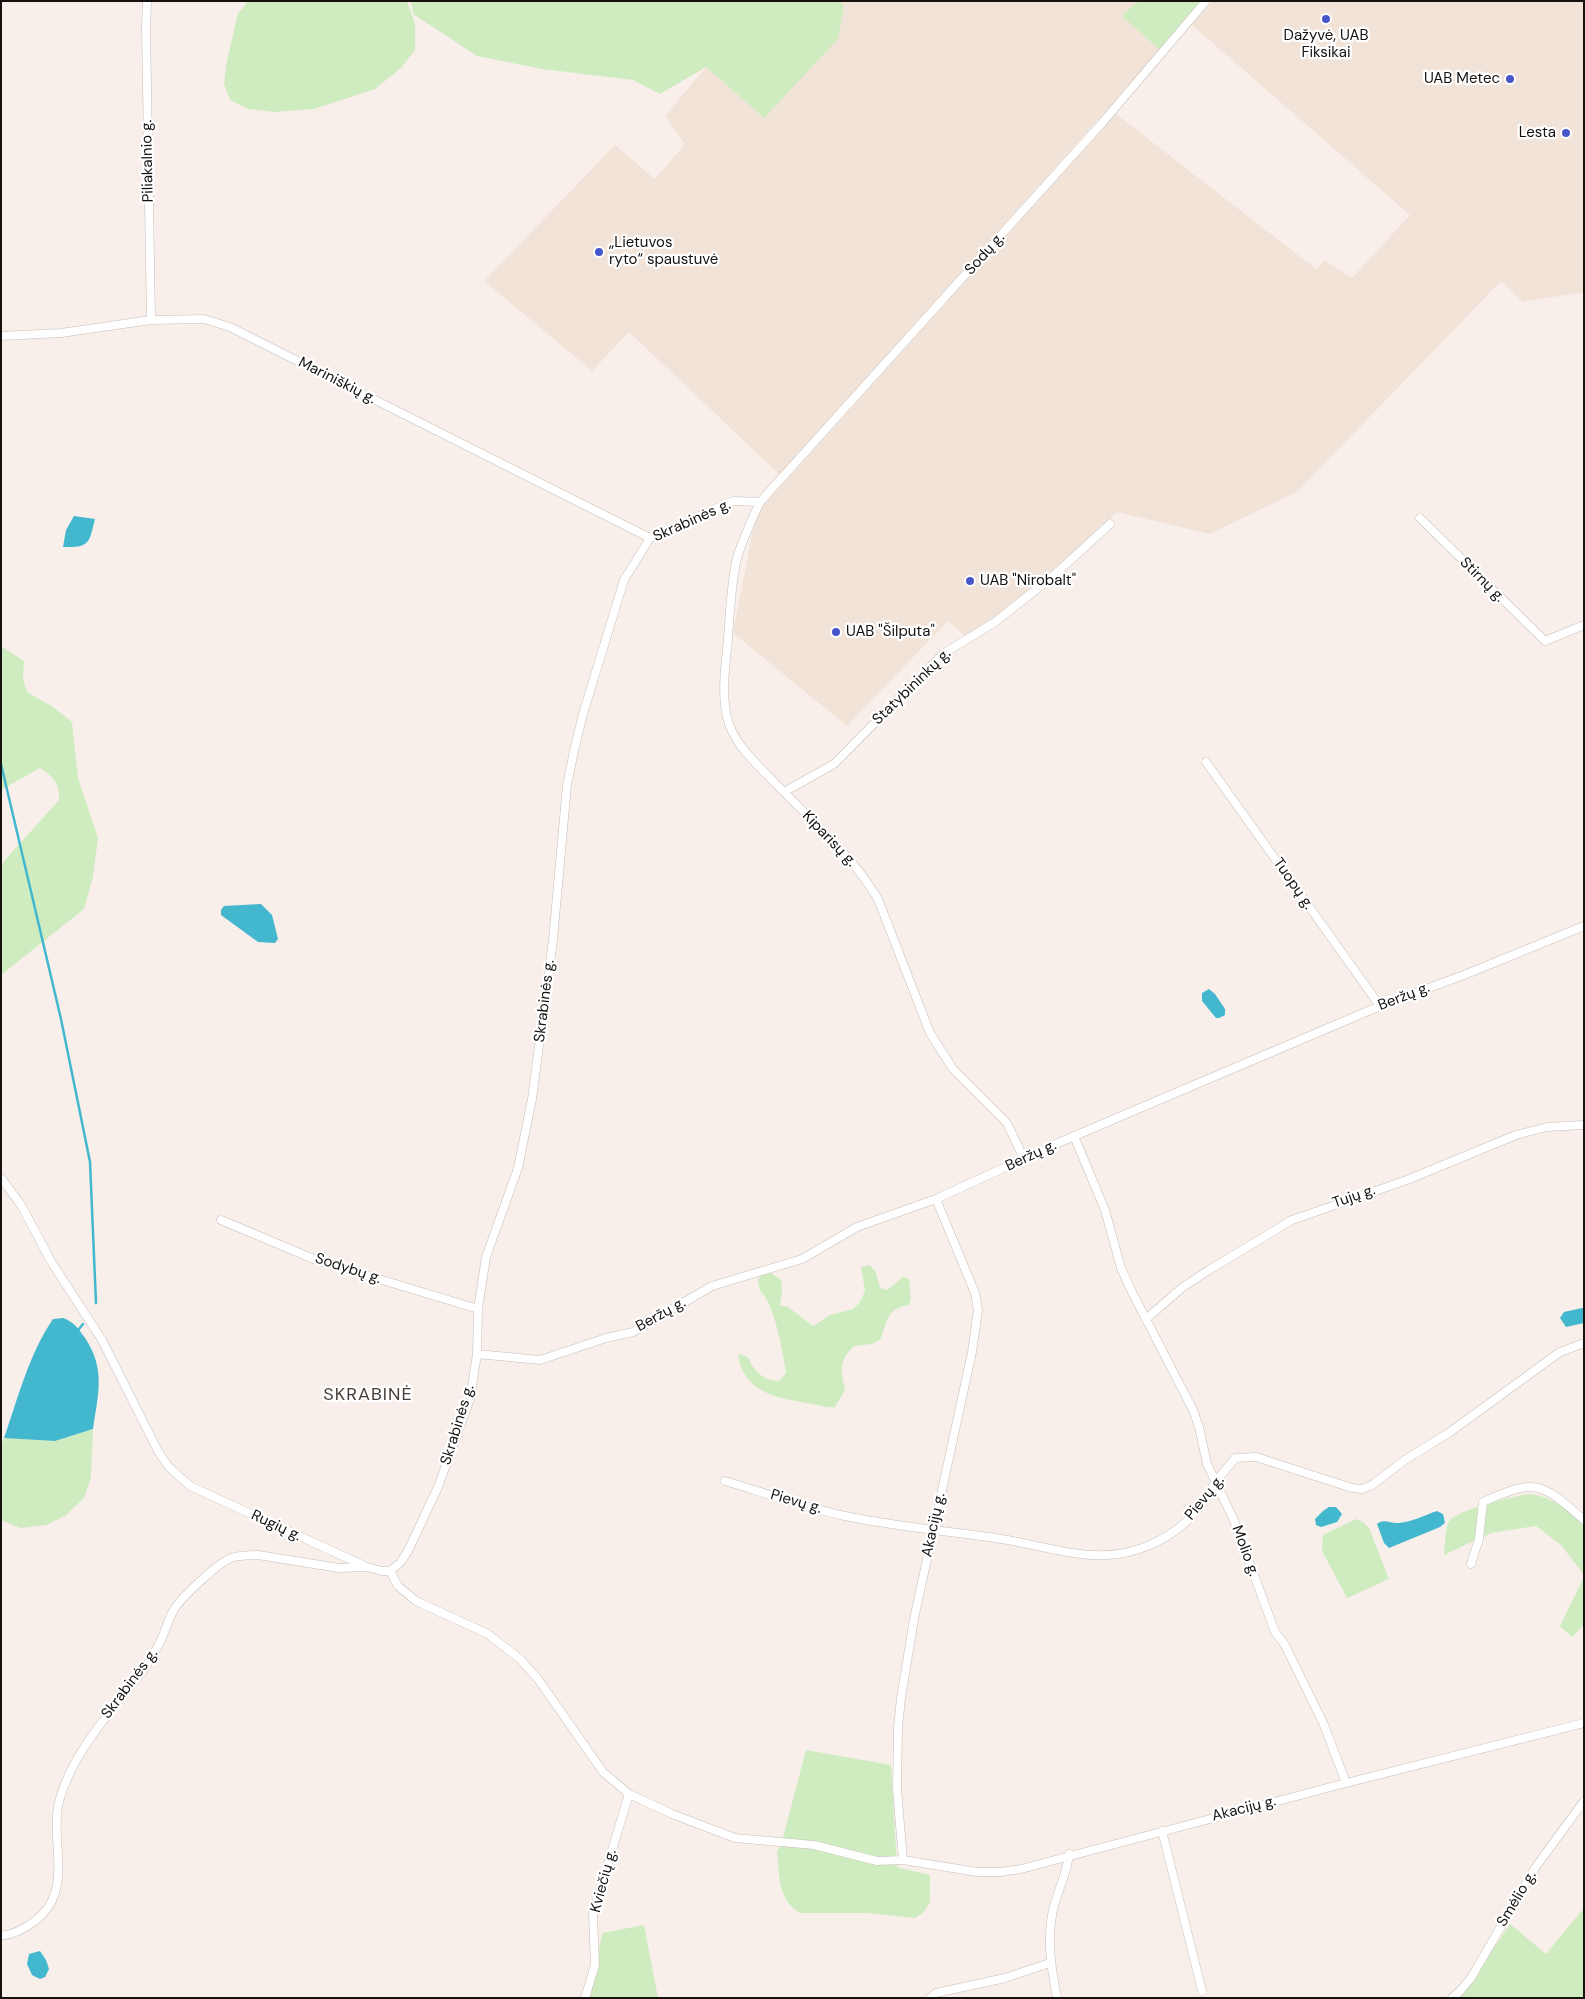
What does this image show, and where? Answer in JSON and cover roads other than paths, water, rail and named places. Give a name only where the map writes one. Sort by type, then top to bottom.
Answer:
[{"type":"street","name":"Piliakalnio g.","points":[[147,1],[151,320]]},
{"type":"street","name":"Sodų g.","points":[[760,502],[1065,165],[1142,78],[1206,1]]},
{"type":"street","name":"Mariniškių g.","points":[[1,336],[61,333],[151,320],[204,319],[230,327],[650,538]]},
{"type":"street","name":"Skrabinės g.","points":[[390,1571],[400,1563],[408,1551],[451,1454],[470,1400],[477,1354],[478,1309],[486,1257],[518,1168],[532,1099],[553,940],[567,785],[583,714],[624,580],[650,538],[733,501],[760,502]]},
{"type":"street","name":"Kiparisų g.","points":[[760,502],[747,529],[737,560],[724,683],[726,716],[736,740],[844,853],[867,881],[878,900],[930,1034],[953,1069],[1007,1123],[1024,1159]]},
{"type":"street","name":"Stirnų g.","points":[[1420,518],[1545,641],[1584,625]]},
{"type":"street","name":"Statybininkų g.","points":[[784,792],[834,764],[943,654],[995,622],[1052,577],[1110,524]]},
{"type":"street","name":"Tuopų g.","points":[[1206,762],[1380,1006]]},
{"type":"street","name":"Beržų g.","points":[[477,1354],[540,1360],[606,1338],[633,1332],[712,1286],[802,1259],[857,1228],[936,1199],[1074,1136],[1380,1006],[1464,975],[1584,926]]},
{"type":"street","name":"Tujų g.","points":[[1146,1319],[1183,1287],[1202,1274],[1292,1220],[1407,1180],[1516,1135],[1547,1127],[1584,1125]]},
{"type":"street","name":"Molio g.","points":[[1074,1136],[1105,1210],[1121,1268],[1193,1410],[1200,1427],[1207,1464],[1233,1518],[1275,1632],[1285,1645],[1324,1725],[1346,1783]]},
{"type":"street","name":"Rugių g.","points":[[1,1178],[21,1205],[52,1263],[102,1340],[159,1454],[169,1467],[190,1486],[368,1567],[390,1571]]},
{"type":"street","name":"Akacijų g.","points":[[903,1860],[897,1789],[898,1728],[901,1698],[914,1619],[972,1352],[978,1310],[975,1293],[936,1199]]},
{"type":"street","name":"Sodybų g.","points":[[221,1220],[316,1260],[478,1309]]},
{"type":"street","name":"Pievų g.","points":[[725,1481],[807,1507],[846,1516],[933,1531],[1000,1539],[1075,1554],[1098,1556],[1123,1554],[1140,1549],[1175,1532],[1194,1514],[1235,1458],[1244,1456],[1256,1457],[1341,1486],[1362,1489],[1372,1485],[1405,1460],[1450,1432],[1560,1352],[1584,1343]]},
{"type":"street","points":[[1471,1564],[1479,1539],[1483,1502],[1512,1489],[1533,1487],[1550,1492],[1584,1520]]},
{"type":"street","name":"Skrabinės g.","points":[[1,1936],[29,1926],[46,1909],[55,1894],[58,1876],[59,1800],[65,1785],[81,1752],[93,1733],[158,1647],[168,1621],[182,1599],[200,1582],[230,1559],[245,1555],[258,1555],[340,1568],[368,1567]]},
{"type":"street","points":[[390,1571],[398,1586],[416,1601],[488,1634],[520,1658],[538,1679],[603,1772],[629,1794]]},
{"type":"street","name":"Akacijų g.","points":[[629,1794],[672,1814],[734,1838],[814,1844],[877,1861],[903,1860],[977,1872],[1000,1872],[1584,1723]]},
{"type":"street","name":"Kviečių g.","points":[[584,1998],[595,1965],[593,1913],[629,1794]]},
{"type":"street","name":"Smėlio g.","points":[[1452,1998],[1471,1978],[1535,1868],[1584,1801]]},
{"type":"street","points":[[1162,1831],[1202,1991]]},
{"type":"street","points":[[1057,1998],[1050,1963],[1049,1941],[1054,1907],[1068,1868],[1069,1854]]},
{"type":"street","points":[[930,1998],[936,1993],[1004,1978],[1050,1963]]},
{"type":"water","points":[[74,516],[95,519],[91,534],[83,545],[63,547],[66,530]]},
{"type":"water","points":[[261,904],[272,915],[278,939],[275,943],[258,942],[221,915],[221,910],[224,906]]},
{"type":"water","points":[[1209,989],[1215,994],[1225,1009],[1225,1015],[1219,1018],[1216,1018],[1202,1001],[1202,993]]},
{"type":"water","points":[[1584,1309],[1584,1323],[1566,1327],[1560,1318],[1564,1312]]},
{"type":"water","points":[[63,1318],[73,1323],[80,1331],[92,1349],[96,1361],[99,1382],[93,1429],[55,1441],[4,1438],[37,1347],[53,1319]]},
{"type":"water","points":[[1329,1507],[1336,1507],[1342,1514],[1337,1522],[1321,1527],[1316,1525],[1315,1519]]},
{"type":"water","points":[[1437,1511],[1443,1514],[1445,1523],[1440,1527],[1389,1548],[1384,1543],[1377,1524],[1380,1522],[1404,1522]]},
{"type":"water","points":[[40,1951],[49,1969],[45,1977],[40,1979],[32,1975],[27,1964],[29,1954]]},
{"type":"waterway","points":[[1,764],[61,1019],[90,1162],[96,1303]]},
{"type":"waterway","points":[[79,1329],[83,1324]]},
{"type":"place","name":"Dažyvė, UAB Fiksikai","points":[[1326,19]]},
{"type":"place","name":"UAB Metec","points":[[1510,79]]},
{"type":"place","name":"Lesta","points":[[1566,133]]},
{"type":"place","name":"„Lietuvos ryto“ spaustuvė","points":[[599,252]]},
{"type":"place","name":"UAB \"Nirobalt\"","points":[[970,581]]},
{"type":"place","name":"UAB \"Šilputa\"","points":[[836,632]]},
{"type":"district","name":"SKRABINĖ","points":[[368,1395]]}]
